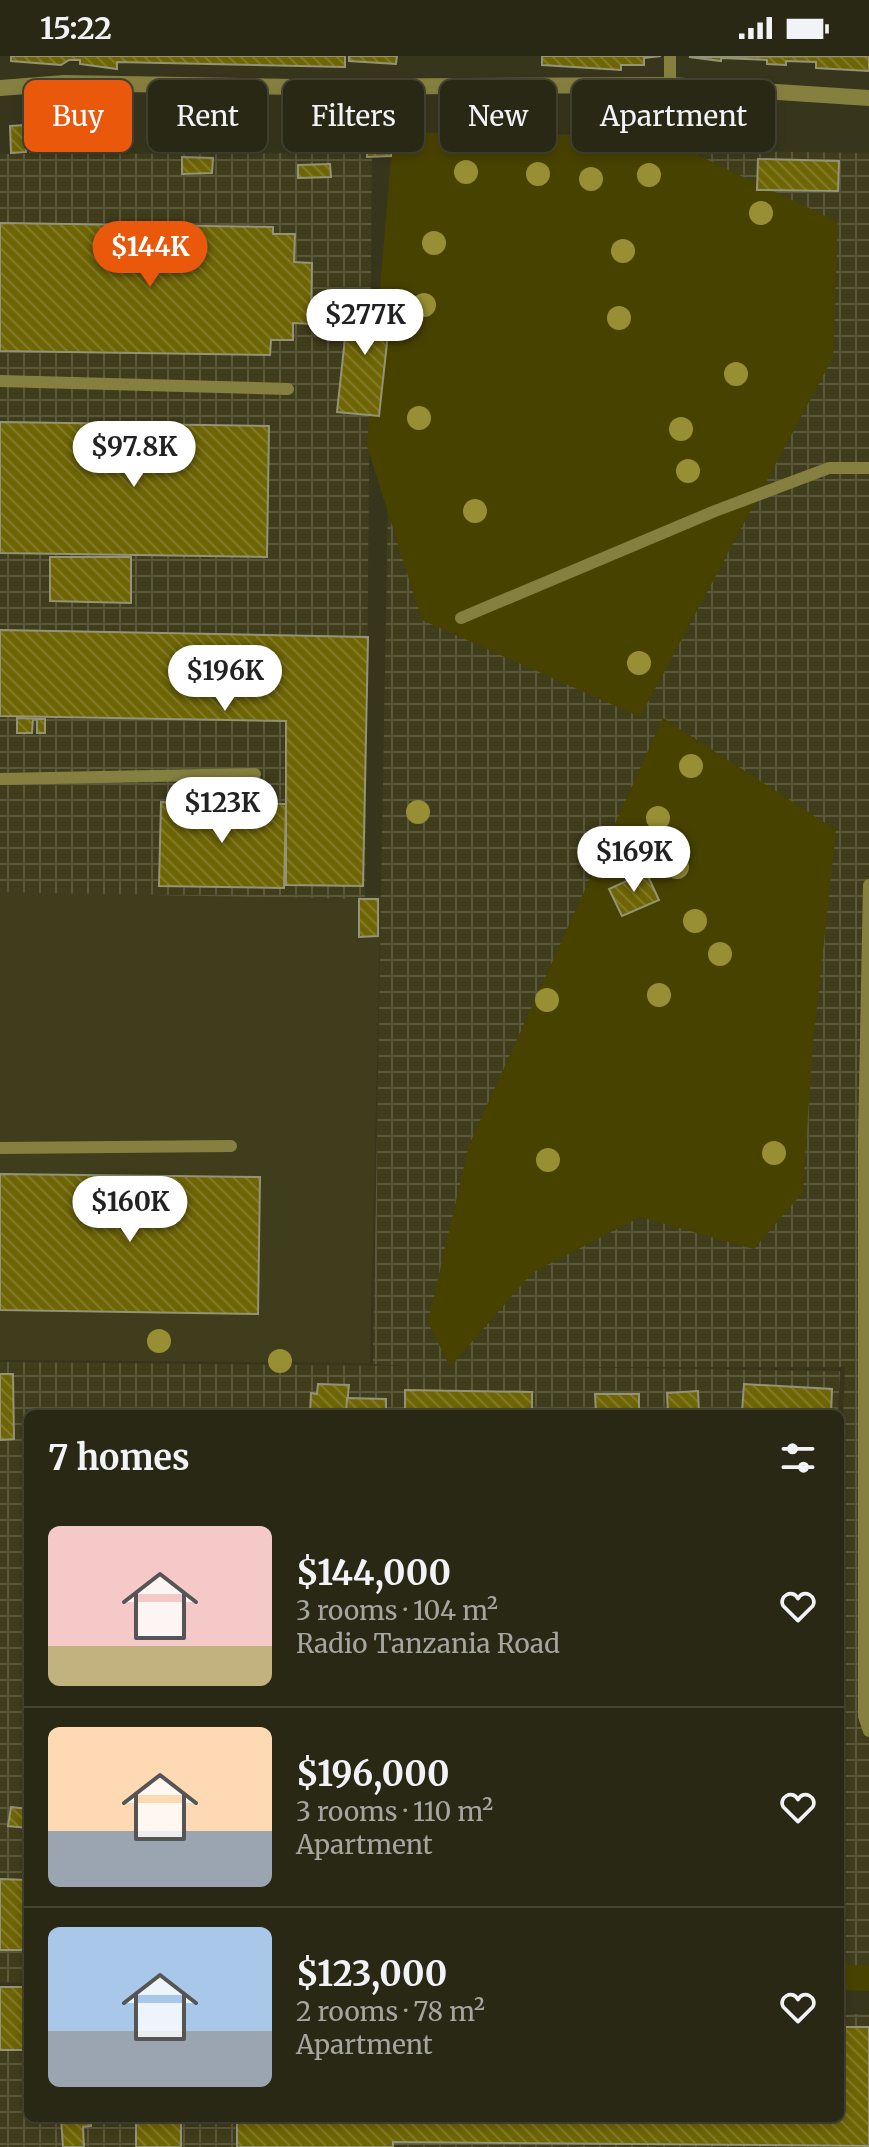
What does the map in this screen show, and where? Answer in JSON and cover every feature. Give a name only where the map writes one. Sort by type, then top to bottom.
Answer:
[{"type":"street","points":[[0,88],[64,83],[295,87],[572,86]]},
{"type":"street","points":[[775,92],[869,98]]},
{"type":"lane","points":[[670,56],[670,80]]},
{"type":"lane","points":[[0,381],[288,389]]},
{"type":"lane","points":[[461,618],[674,528],[829,468],[869,468]]},
{"type":"lane","points":[[0,779],[255,774]]},
{"type":"lane","points":[[869,885],[864,1716],[869,1731]]},
{"type":"lane","points":[[0,1148],[231,1146]]},
{"type":"shaded area","points":[[424,132],[440,133],[440,152],[556,152],[556,134],[572,135],[572,152],[691,152],[838,222],[833,357],[640,717],[422,620],[367,446],[391,152],[424,152]]},
{"type":"shaded area","points":[[424,146],[440,147],[440,152],[556,152],[556,148],[572,149],[572,152],[869,153],[869,1980],[844,1980],[845,1367],[552,1367],[840,1371],[838,1410],[24,1410],[24,1983],[0,1982],[0,1362],[403,1366],[373,1364],[394,152],[424,152]]},
{"type":"shaded area","points":[[372,153],[365,899],[0,892],[0,154]]},
{"type":"shaded area","points":[[663,718],[836,830],[812,1053],[803,1192],[754,1249],[640,1217],[532,1273],[450,1367],[428,1322],[469,1145]]},
{"type":"shaded area","points":[[0,891],[381,895],[370,1363],[0,1360]]},
{"type":"shaded area","points":[[844,1965],[869,1965],[869,1991],[844,1990]]},
{"type":"shaded area","points":[[0,1988],[24,1989],[24,2122],[844,2122],[844,2014],[869,2014],[869,2147],[0,2147]]},
{"type":"building","points":[[11,56],[345,56],[345,67],[117,62],[117,69],[80,64],[80,60],[69,60],[61,65],[11,61]]},
{"type":"building","points":[[349,56],[397,56],[396,64],[349,61]]},
{"type":"building","points":[[542,56],[661,56],[644,58],[644,65],[621,65],[621,70],[542,65]]},
{"type":"building","points":[[869,56],[869,71],[816,68],[816,62],[786,61],[786,65],[767,64],[767,60],[721,58],[721,61],[689,57]]},
{"type":"building","points":[[24,125],[26,152],[11,153],[10,126]]},
{"type":"building","points":[[367,152],[391,152],[391,156],[367,157]]},
{"type":"building","points":[[182,157],[213,158],[212,173],[182,174]]},
{"type":"building","points":[[758,159],[839,161],[838,191],[757,190]]},
{"type":"building","points":[[330,164],[331,177],[298,178],[298,165]]},
{"type":"building","points":[[0,223],[273,227],[273,234],[295,234],[294,262],[312,263],[311,324],[293,323],[293,340],[271,340],[270,355],[0,351]]},
{"type":"building","points":[[359,293],[392,297],[379,416],[337,412],[346,329],[355,330]]},
{"type":"building","points":[[0,422],[269,426],[267,557],[0,553]]},
{"type":"building","points":[[50,557],[131,557],[131,603],[50,601]]},
{"type":"building","points":[[0,630],[368,637],[363,886],[286,885],[286,721],[0,716]]},
{"type":"building","points":[[17,718],[45,719],[45,733],[37,733],[37,720],[33,719],[32,733],[17,733]]},
{"type":"building","points":[[161,802],[286,804],[284,888],[159,886]]},
{"type":"building","points":[[646,872],[659,900],[622,916],[609,889]]},
{"type":"building","points":[[359,899],[378,899],[378,936],[359,937]]},
{"type":"building","points":[[0,1174],[260,1177],[258,1314],[0,1310]]},
{"type":"building","points":[[0,1374],[13,1374],[14,1439],[0,1440]]},
{"type":"building","points":[[318,1384],[349,1385],[346,1410],[310,1410],[311,1393],[317,1394]]},
{"type":"building","points":[[744,1384],[832,1389],[831,1410],[742,1410]]},
{"type":"building","points":[[405,1390],[532,1392],[532,1410],[405,1410]]},
{"type":"building","points":[[698,1391],[699,1410],[668,1410],[667,1393]]},
{"type":"building","points":[[595,1394],[639,1394],[639,1410],[596,1410]]},
{"type":"building","points":[[347,1398],[386,1399],[386,1410],[346,1410]]},
{"type":"building","points":[[11,1807],[24,1809],[24,1828],[8,1826]]},
{"type":"building","points":[[0,1879],[24,1880],[24,1950],[0,1950]]},
{"type":"building","points":[[0,1987],[24,1987],[24,2050],[0,2050]]},
{"type":"building","points":[[844,2027],[869,2027],[869,2146],[393,2142],[393,2147],[237,2147],[237,2122],[844,2122]]},
{"type":"building","points":[[61,2122],[90,2122],[91,2126],[83,2127],[84,2147],[63,2147]]},
{"type":"building","points":[[136,2122],[181,2122],[181,2147],[136,2147]]}]
